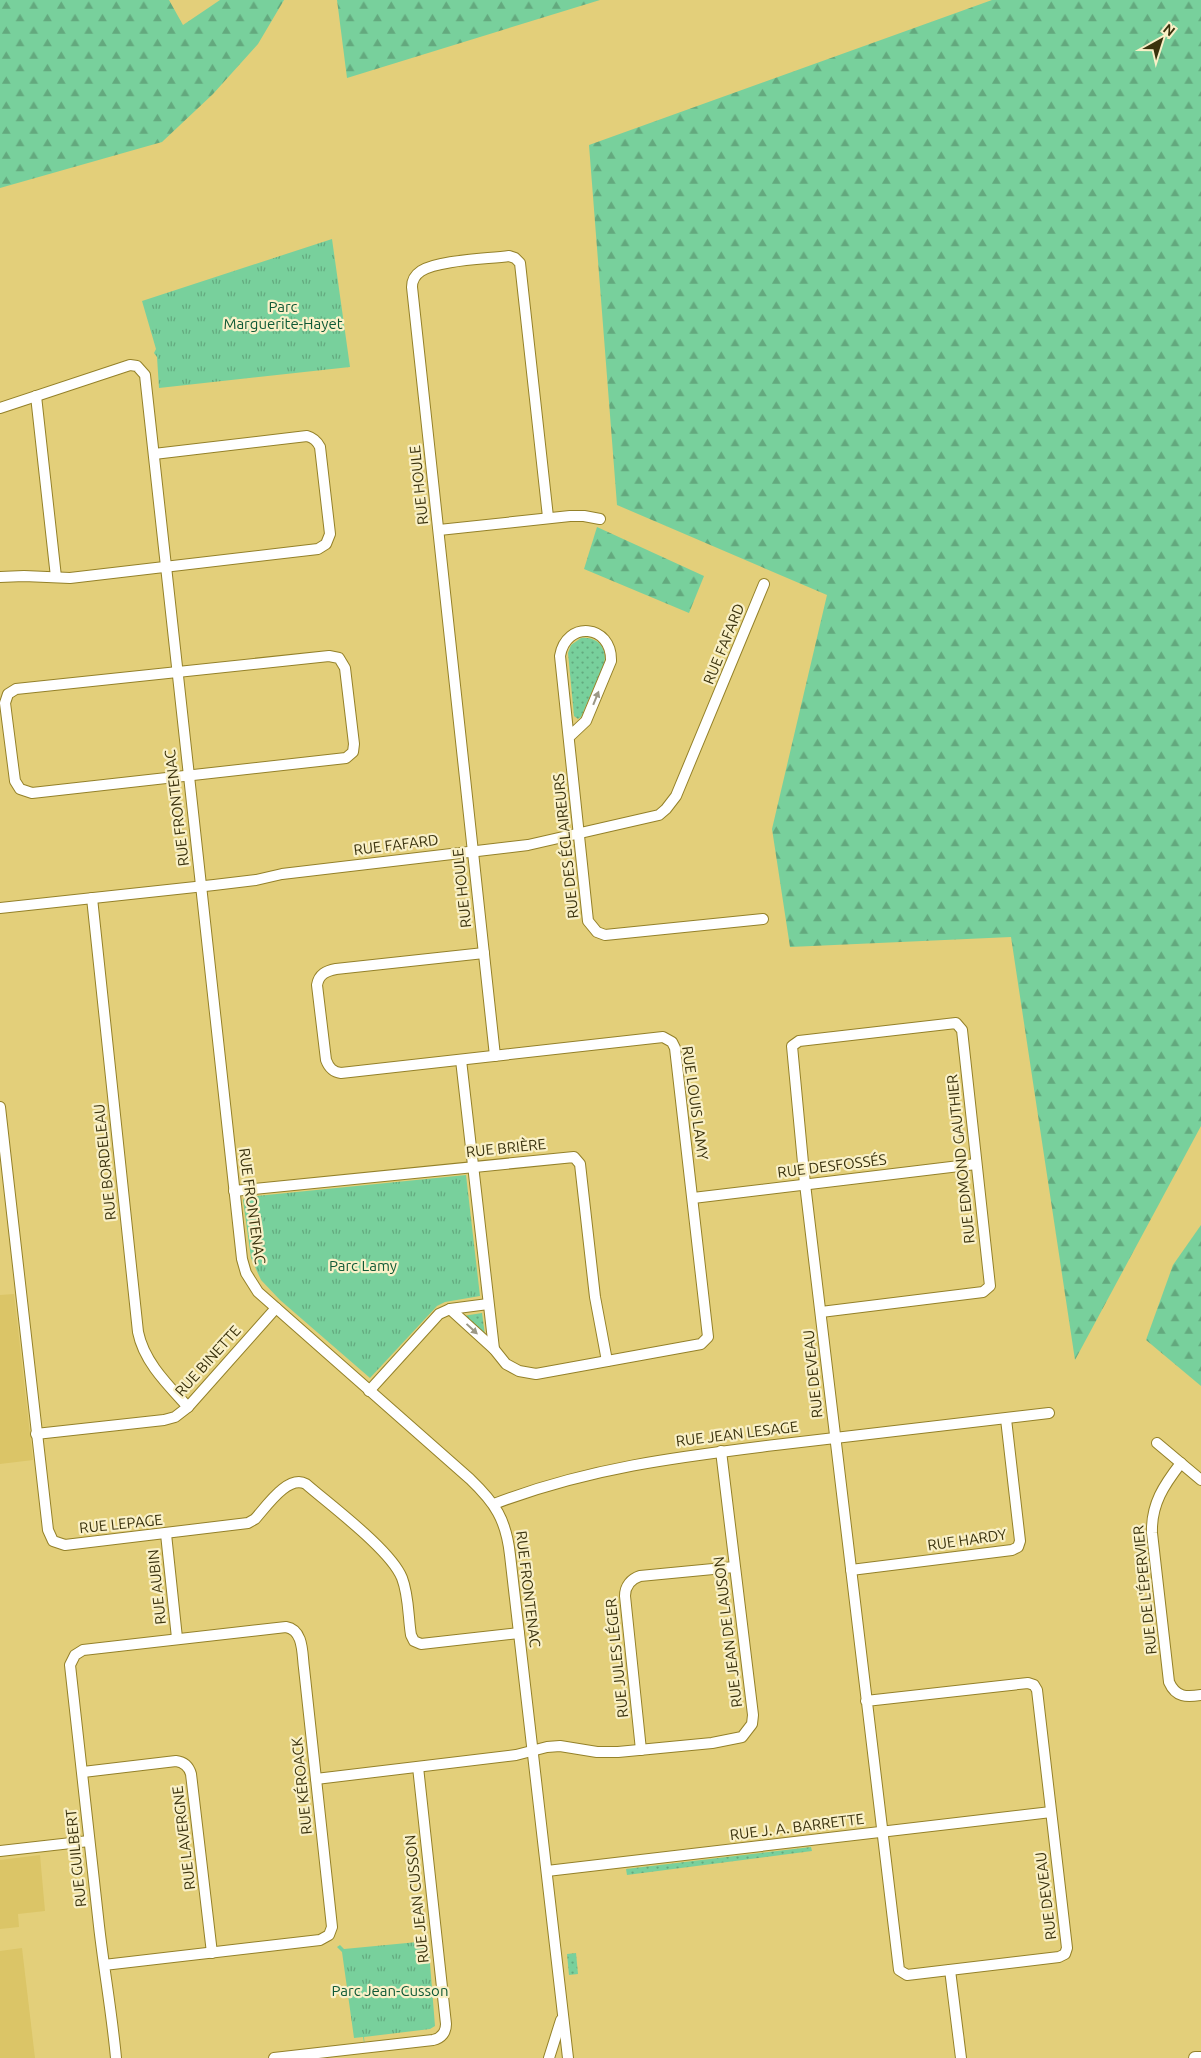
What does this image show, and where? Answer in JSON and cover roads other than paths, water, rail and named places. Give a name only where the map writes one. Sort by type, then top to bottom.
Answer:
[{"type":"main road","points":[[1195,2058],[1200,2058]]},
{"type":"street","name":"RUE HOULE","points":[[495,1056],[412,283],[420,272],[433,266],[500,257],[512,257],[520,263],[548,517]]},
{"type":"street","name":"RUE FRONTENAC","points":[[36,396],[130,365],[141,369],[146,379],[241,1255],[245,1270],[255,1288],[470,1479],[494,1504],[502,1518],[508,1536],[568,2058]]},
{"type":"street","points":[[0,408],[36,396],[56,577]]},
{"type":"street","points":[[0,577],[70,578],[166,568],[318,549],[328,542],[330,534],[320,447],[315,439],[307,436],[154,454]]},
{"type":"street","points":[[439,530],[578,515],[600,520]]},
{"type":"street","name":"RUE FAFARD","points":[[0,908],[256,880],[282,874],[528,845],[654,816],[670,806],[680,787],[764,584]]},
{"type":"street","name":"RUE DES ÉCLAIREURS","points":[[569,737],[586,721],[611,661],[611,652],[604,638],[588,631],[572,635],[562,648],[560,656],[588,921],[596,932],[605,935],[763,919]]},
{"type":"street","points":[[336,656],[341,660],[346,668],[354,750],[348,757],[189,776],[32,793],[20,789],[13,777],[5,703],[6,697],[13,690],[336,656]]},
{"type":"street","name":"RUE BORDELEAU","points":[[92,898],[138,1332],[141,1345],[148,1358],[188,1407]]},
{"type":"street","name":"RUE LOUIS LAMY","points":[[450,1309],[494,1348],[499,1357],[510,1367],[519,1371],[536,1374],[700,1344],[708,1337],[675,1048],[669,1039],[663,1037],[341,1073],[330,1068],[326,1060],[317,985],[318,980],[325,972],[336,969],[484,953]]},
{"type":"street","name":"RUE EDMOND GAUTHIER","points":[[793,1044],[799,1040],[953,1023],[959,1025],[963,1036],[990,1283],[988,1289],[983,1292],[821,1312]]},
{"type":"street","name":"RUE DEVEAU","points":[[793,1044],[791,1054],[805,1184],[881,1832],[899,1970],[907,1975],[1059,1957],[1065,1954],[1067,1948],[1037,1690],[1034,1685],[1028,1683],[866,1701]]},
{"type":"street","points":[[461,1060],[494,1348]]},
{"type":"street","name":"RUE LEPAGE","points":[[0,1107],[36,1434],[48,1530],[53,1541],[65,1545],[166,1534],[252,1521],[286,1486],[299,1481],[306,1484],[379,1547],[394,1563],[404,1584],[411,1635],[414,1641],[421,1644],[519,1632]]},
{"type":"street","name":"RUE BRIÈRE","points":[[234,1191],[570,1156],[578,1161],[595,1297],[607,1361]]},
{"type":"street","name":"RUE DESFOSSÉS","points":[[693,1198],[976,1164]]},
{"type":"street","points":[[369,1391],[436,1318],[450,1309],[488,1304]]},
{"type":"street","name":"RUE BINETTE","points":[[36,1434],[164,1420],[175,1417],[188,1407],[276,1308]]},
{"type":"street","name":"RUE JEAN LESAGE","points":[[494,1504],[534,1489],[588,1474],[653,1460],[1050,1413]]},
{"type":"street","name":"RUE HARDY","points":[[851,1570],[1012,1550],[1018,1547],[1020,1541],[1006,1419]]},
{"type":"street","points":[[1157,1443],[1201,1480]]},
{"type":"street","name":"RUE JEAN DE LAUSON","points":[[316,1779],[516,1755],[560,1746],[606,1753],[736,1739],[744,1735],[750,1727],[753,1714],[721,1451]]},
{"type":"street","name":"RUE DE L'ÉPERVIER","points":[[1181,1463],[1158,1496],[1154,1510],[1152,1533],[1169,1682],[1173,1690],[1179,1695],[1186,1697],[1201,1696]]},
{"type":"street","name":"RUE AUBIN","points":[[166,1534],[177,1638]]},
{"type":"street","name":"RUE JULES LÉGER","points":[[641,1750],[625,1596],[626,1588],[633,1579],[640,1576],[734,1567]]},
{"type":"street","name":"RUE KÉROACK","points":[[75,1655],[83,1650],[177,1638],[286,1627],[296,1631],[300,1640],[332,1927],[329,1936],[320,1940],[104,1965]]},
{"type":"street","name":"RUE GUILBERT","points":[[75,1655],[70,1665],[104,1965],[111,2001],[116,2058]]},
{"type":"street","name":"RUE LAVERGNE","points":[[83,1772],[176,1761],[189,1768],[212,1953]]},
{"type":"street","name":"RUE JEAN CUSSON","points":[[274,2058],[433,2040],[440,2037],[444,2032],[446,2024],[418,1767]]},
{"type":"street","name":"RUE J. A. BARRETTE","points":[[547,1871],[1051,1812]]},
{"type":"street","points":[[0,1851],[89,1841]]},
{"type":"street","points":[[950,1970],[961,2058]]},
{"type":"street","points":[[549,2058],[558,2034],[562,2010]]},
{"type":"park label","name":"Parc Marguerite-Hayet","points":[[283,316]]},
{"type":"park label","name":"Parc Lamy","points":[[363,1266]]},
{"type":"park label","name":"Parc Jean-Cusson","points":[[390,1991]]}]
